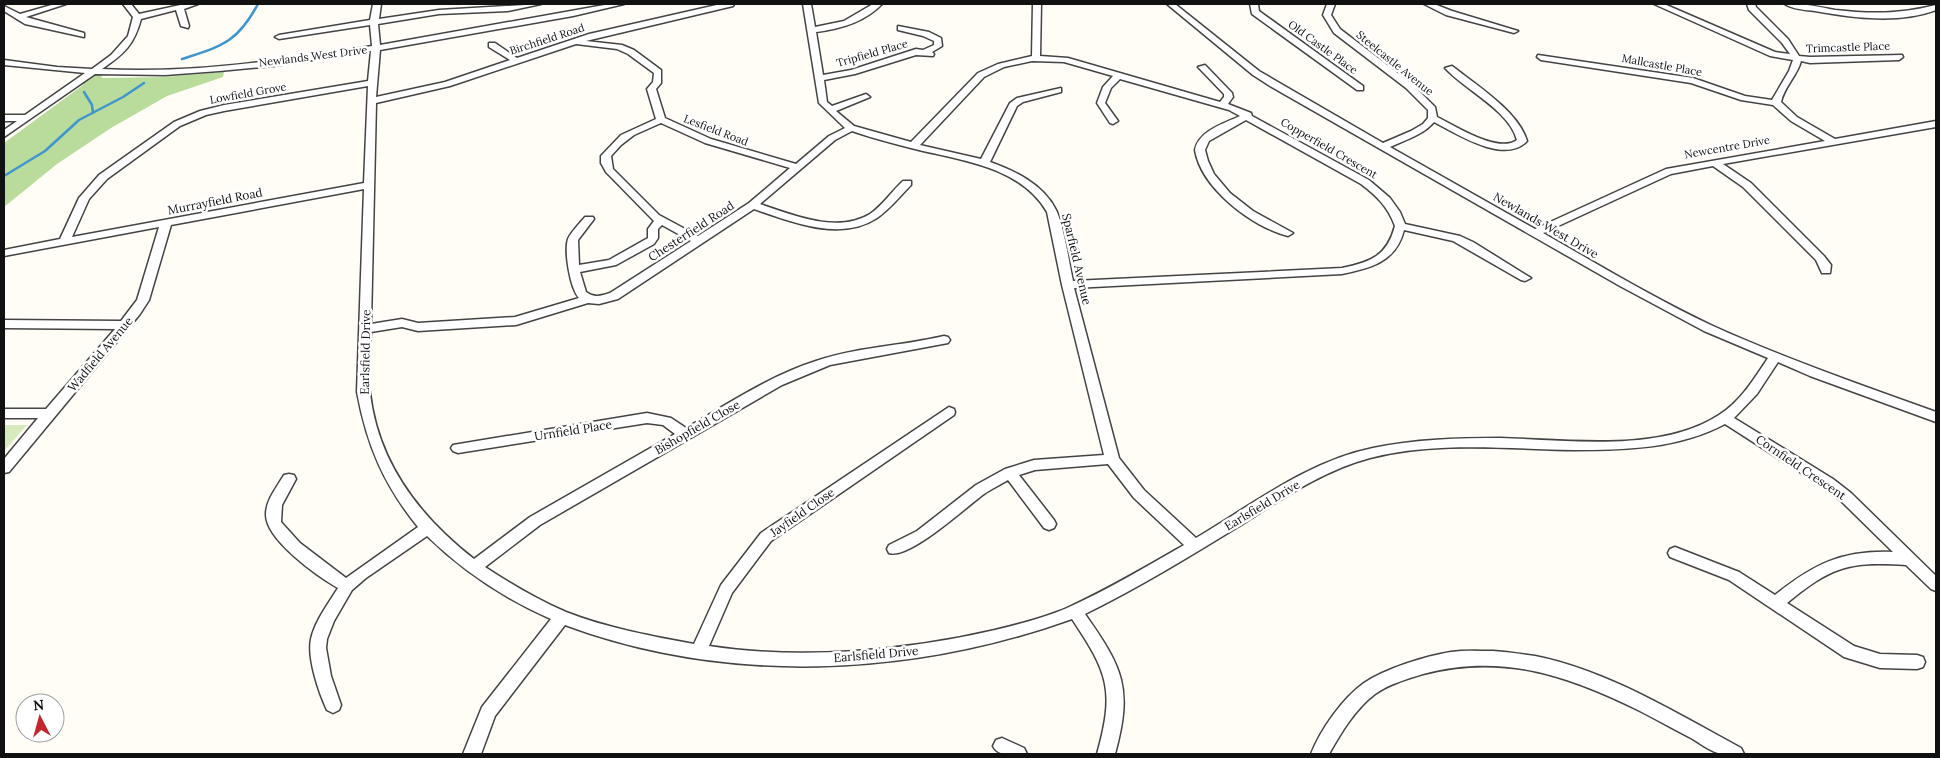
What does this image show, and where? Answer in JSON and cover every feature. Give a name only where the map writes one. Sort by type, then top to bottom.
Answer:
[{"type":"street","points":[[19,17],[62,4]]},
{"type":"street","points":[[127,4],[138,17]]},
{"type":"street","points":[[138,17],[194,4]]},
{"type":"street","name":"Earlsfield Drive","points":[[377,4],[374,23],[376,48],[372,82],[363,392],[367,420],[376,447],[392,482],[427,529],[473,568],[518,595],[562,617],[614,634],[698,652],[765,658],[867,657],[943,648],[1012,633],[1075,611],[1150,573],[1302,480],[1333,465],[1372,453],[1417,446],[1612,445],[1644,443],[1682,435],[1706,428],[1725,418],[1751,393],[1775,357]]},
{"type":"street","points":[[279,37],[374,23],[441,8],[537,4]]},
{"type":"street","name":"Newlands West Drive","points":[[4,62],[61,70],[93,72],[191,70],[286,61],[376,48],[620,4]]},
{"type":"street","name":"Birchfield Road","points":[[372,101],[430,90],[572,42],[630,26],[730,4]]},
{"type":"street","name":"Sparfield Avenue","points":[[807,4],[823,103],[830,110],[852,128],[884,139],[984,163],[1021,179],[1045,200],[1052,212],[1068,285],[1112,459],[1120,472],[1132,485],[1195,546]]},
{"type":"street","points":[[811,30],[850,23],[878,4]]},
{"type":"street","points":[[1036,58],[1037,4]]},
{"type":"street","name":"Newlands West Drive","points":[[1171,4],[1256,73],[1290,95],[1674,311],[1775,357],[1936,417]]},
{"type":"street","name":"Old Castle Place","points":[[1254,4],[1255,12],[1360,88]]},
{"type":"street","name":"Steelcastle Avenue","points":[[1331,4],[1327,14],[1337,31],[1425,100],[1432,109],[1433,118]]},
{"type":"street","points":[[1428,4],[1449,13],[1514,30]]},
{"type":"street","name":"Trimcastle Place","points":[[1658,4],[1773,54],[1797,59],[1899,57]]},
{"type":"street","points":[[1750,4],[1785,41],[1797,59],[1796,66],[1777,94],[1776,103],[1794,119],[1832,141]]},
{"type":"street","points":[[1789,4],[1842,12],[1885,15],[1935,9]]},
{"type":"street","points":[[4,8],[19,17],[46,28],[81,36]]},
{"type":"street","points":[[180,8],[185,26]]},
{"type":"street","points":[[4,134],[114,57],[132,37],[138,17]]},
{"type":"street","name":"Tripfield Place","points":[[819,78],[852,72],[916,52],[928,53],[938,46],[938,40],[926,34],[901,28]]},
{"type":"street","points":[[572,42],[619,48],[631,52],[658,72],[657,83],[650,89],[661,120],[639,127],[624,136],[606,156],[606,163],[610,170],[660,221],[699,241]]},
{"type":"street","points":[[492,45],[516,61]]},
{"type":"street","name":"Mallcastle Place","points":[[1542,57],[1693,80],[1744,98],[1776,103]]},
{"type":"street","name":"Copperfield Crescent","points":[[914,145],[981,75],[1008,63],[1036,58],[1065,60],[1223,104],[1248,115],[1366,182],[1382,194],[1392,206],[1400,226]]},
{"type":"street","points":[[1202,67],[1228,93],[1229,97],[1223,104]]},
{"type":"street","points":[[1382,146],[1414,133],[1426,126],[1433,118],[1493,146],[1508,148],[1522,141],[1522,133],[1508,118],[1449,68]]},
{"type":"street","points":[[1113,121],[1101,103],[1107,87],[1119,75]]},
{"type":"street","name":"Lowfield Grove","points":[[64,242],[74,217],[92,187],[180,122],[203,113],[224,108],[372,82]]},
{"type":"street","points":[[984,163],[1013,105],[1020,100],[1058,90]]},
{"type":"street","points":[[830,110],[866,97]]},
{"type":"street","points":[[1248,115],[1207,137],[1201,144],[1200,152],[1207,172],[1221,192],[1265,222],[1288,233]]},
{"type":"street","points":[[4,118],[26,118]]},
{"type":"street","name":"Lesfield Road","points":[[661,120],[708,141],[796,167]]},
{"type":"street","name":"Newcentre Drive","points":[[1535,233],[1640,182],[1669,171],[1936,124]]},
{"type":"street","name":"Chesterfield Road","points":[[365,329],[402,323],[418,327],[516,321],[587,299],[601,301],[614,296],[752,206],[832,138],[852,128]]},
{"type":"street","points":[[1714,162],[1765,202],[1820,258],[1825,265],[1826,271]]},
{"type":"street","points":[[752,206],[826,226],[844,225],[862,222],[873,216],[907,183]]},
{"type":"street","name":"Murrayfield Road","points":[[4,253],[370,185]]},
{"type":"street","points":[[587,299],[580,294],[575,285],[573,240],[589,219]]},
{"type":"street","points":[[574,269],[612,263],[636,250],[650,242],[653,238],[653,229],[660,221]]},
{"type":"street","name":"Wadfield Avenue","points":[[4,468],[123,325],[136,312],[143,300],[166,223]]},
{"type":"street","points":[[1068,285],[1342,271],[1361,268],[1387,255],[1393,248],[1400,226],[1456,238],[1525,278]]},
{"type":"street","points":[[4,324],[123,325]]},
{"type":"street","name":"Bishopfield Close","points":[[473,568],[535,521],[769,386],[806,368],[838,359],[898,350],[944,340]]},
{"type":"street","name":"Jayfield Close","points":[[698,652],[726,589],[766,536],[948,412]]},
{"type":"street","points":[[4,413],[50,414]]},
{"type":"street","name":"Urnfield Place","points":[[458,448],[646,418],[666,421],[685,434]]},
{"type":"street","name":"Cornfield Crescent","points":[[1725,418],[1846,496],[1936,585]]},
{"type":"street","points":[[894,549],[922,535],[981,489],[1010,473],[1034,465],[1112,459]]},
{"type":"street","points":[[1010,473],[1049,524]]},
{"type":"street","points":[[289,479],[275,506],[274,522],[278,530],[306,556],[347,586]]},
{"type":"street","points":[[332,705],[322,676],[318,648],[319,639],[327,619],[347,586],[360,574],[427,529]]},
{"type":"street","points":[[1675,554],[1734,576],[1850,652],[1880,661],[1917,662]]},
{"type":"street","points":[[1776,603],[1820,570],[1843,561],[1878,557],[1910,559]]},
{"type":"street","points":[[1075,611],[1107,658],[1116,685],[1118,703],[1114,729],[1106,754]]},
{"type":"street","points":[[472,754],[488,712],[562,617]]},
{"type":"street","points":[[1320,754],[1335,728],[1366,692],[1386,680],[1424,665],[1461,658],[1509,659],[1564,670],[1640,702],[1735,754]]},
{"type":"street","points":[[1002,746],[1018,754]]},
{"type":"green space","points":[[98,64],[102,78],[163,77],[224,72],[223,77],[167,96],[111,128],[57,164],[4,207],[4,143],[83,85],[77,78]]},
{"type":"green space","points":[[4,425],[27,425],[4,451]]},
{"type":"waterway","points":[[182,59],[227,41],[243,27],[258,4]]},
{"type":"waterway","points":[[93,113],[123,97],[144,83]]},
{"type":"waterway","points":[[84,92],[92,105],[93,113]]},
{"type":"waterway","points":[[4,176],[45,151],[79,120],[93,113]]}]
